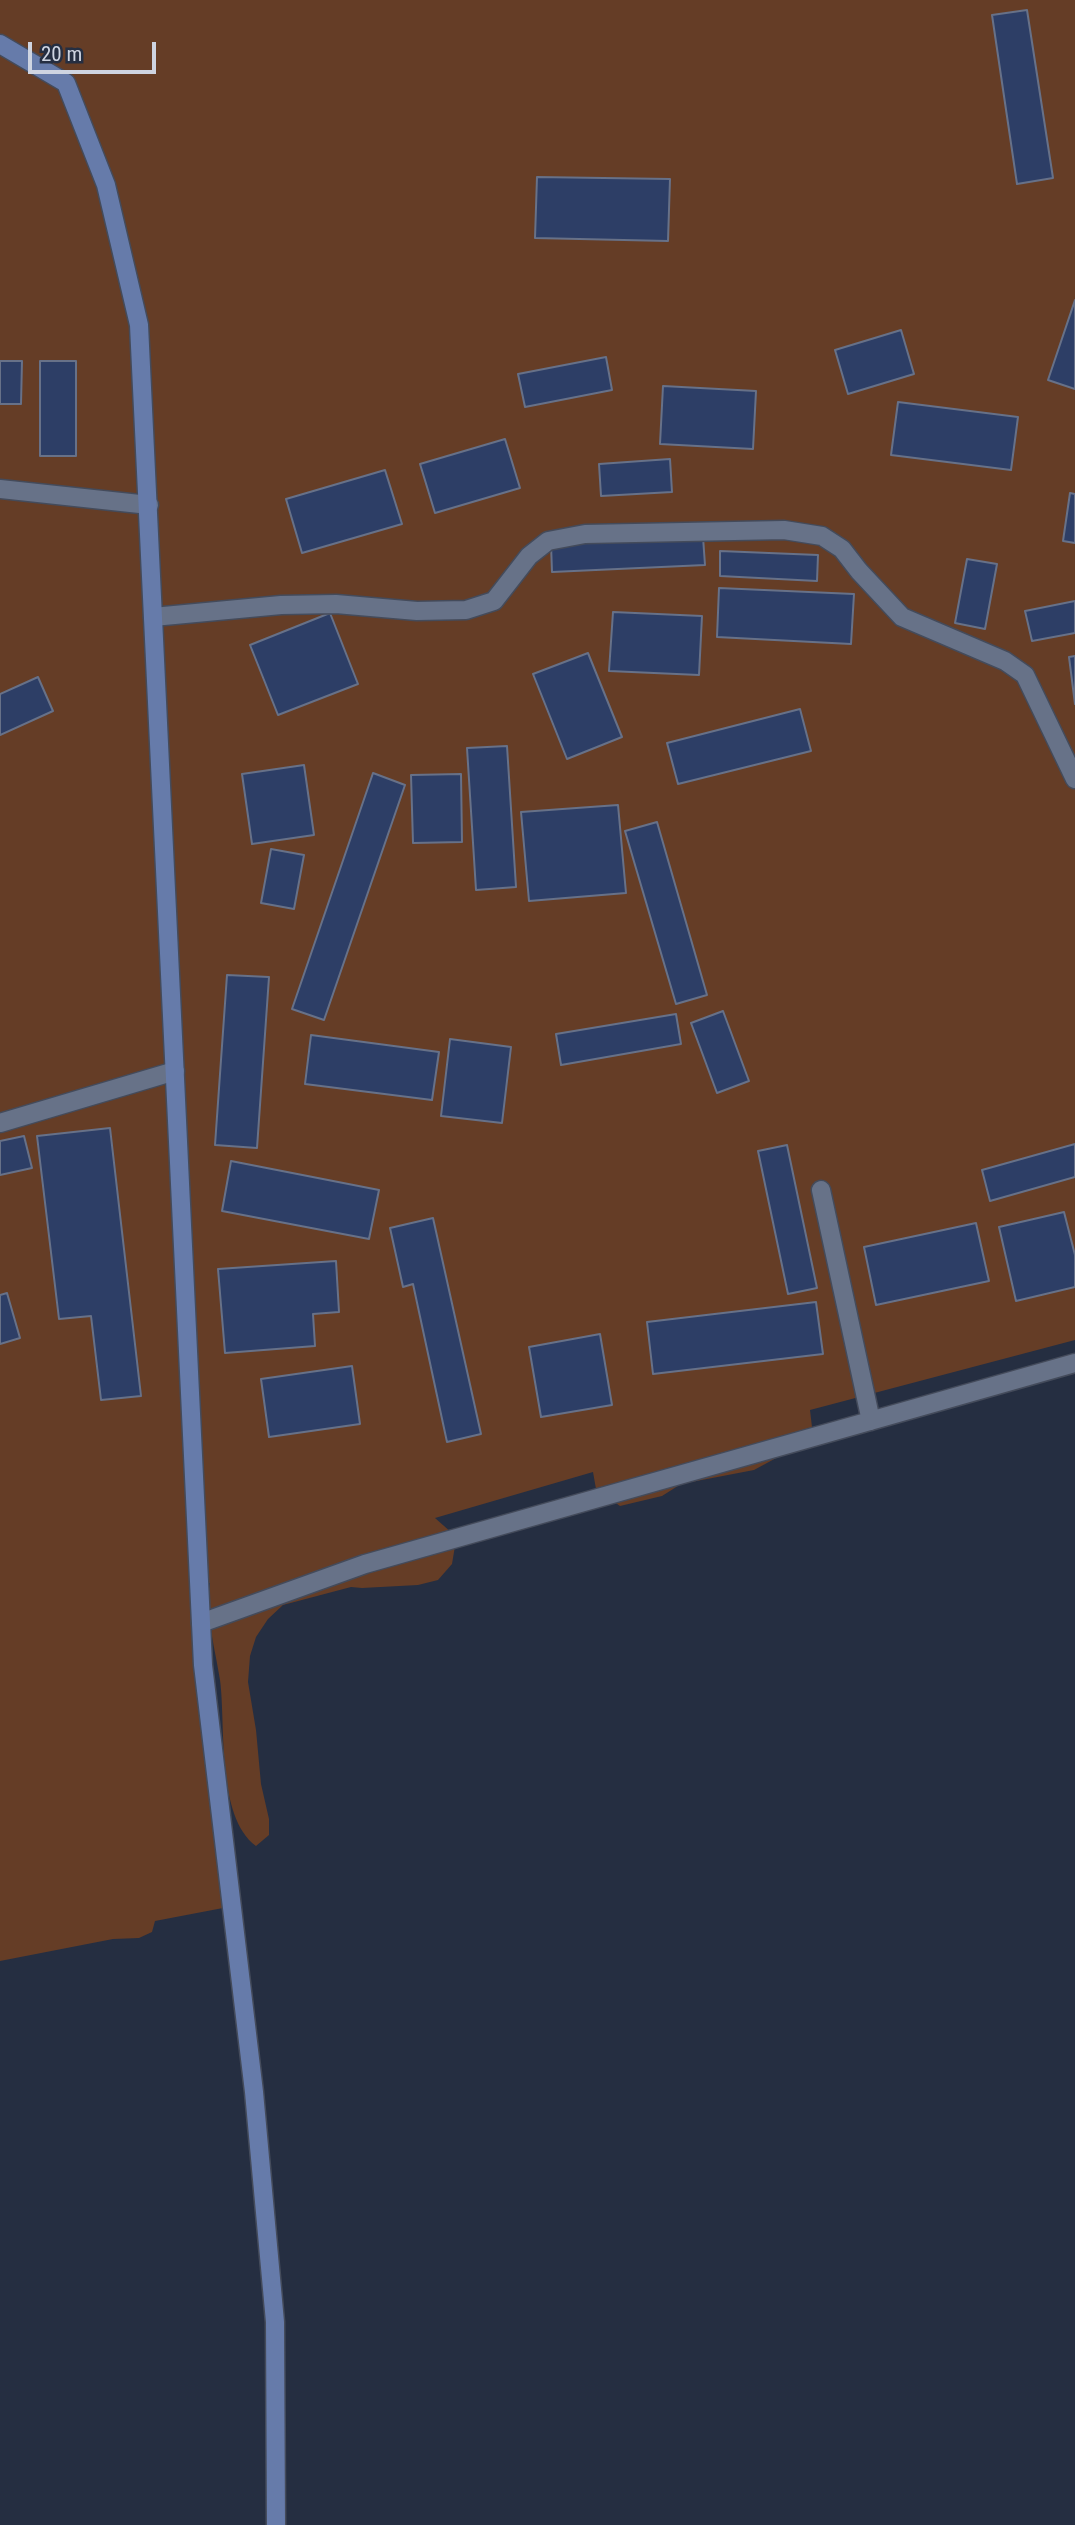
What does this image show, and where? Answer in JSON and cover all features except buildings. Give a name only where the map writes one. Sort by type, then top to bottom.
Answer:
[{"type":"main road","points":[[0,44],[66,83],[106,185],[139,325],[203,1665],[254,2092],[275,2322],[276,2525]]},
{"type":"lane","points":[[0,489],[149,505]]},
{"type":"lane","points":[[153,617],[281,605],[336,604],[418,611],[466,610],[494,601],[529,556],[548,541],[585,534],[784,530],[822,536],[842,549],[902,617],[1005,661],[1025,674],[1075,779]]},
{"type":"lane","points":[[0,1123],[174,1071]]},
{"type":"lane","points":[[821,1190],[871,1421]]},
{"type":"lane","points":[[201,1623],[365,1564],[1075,1363]]},
{"type":"shaded area","points":[[0,0],[1075,0],[1075,1340],[810,1410],[812,1427],[806,1439],[791,1450],[754,1470],[681,1484],[662,1496],[620,1506],[596,1489],[593,1472],[435,1518],[452,1533],[455,1546],[452,1564],[438,1580],[418,1585],[351,1587],[283,1605],[268,1619],[256,1637],[250,1656],[248,1682],[261,1784],[269,1819],[269,1835],[256,1846],[243,1832],[234,1814],[229,1792],[225,1769],[220,1680],[210,1619],[210,1583],[196,1586],[223,1908],[155,1921],[152,1932],[139,1938],[113,1939],[0,1961]]}]
